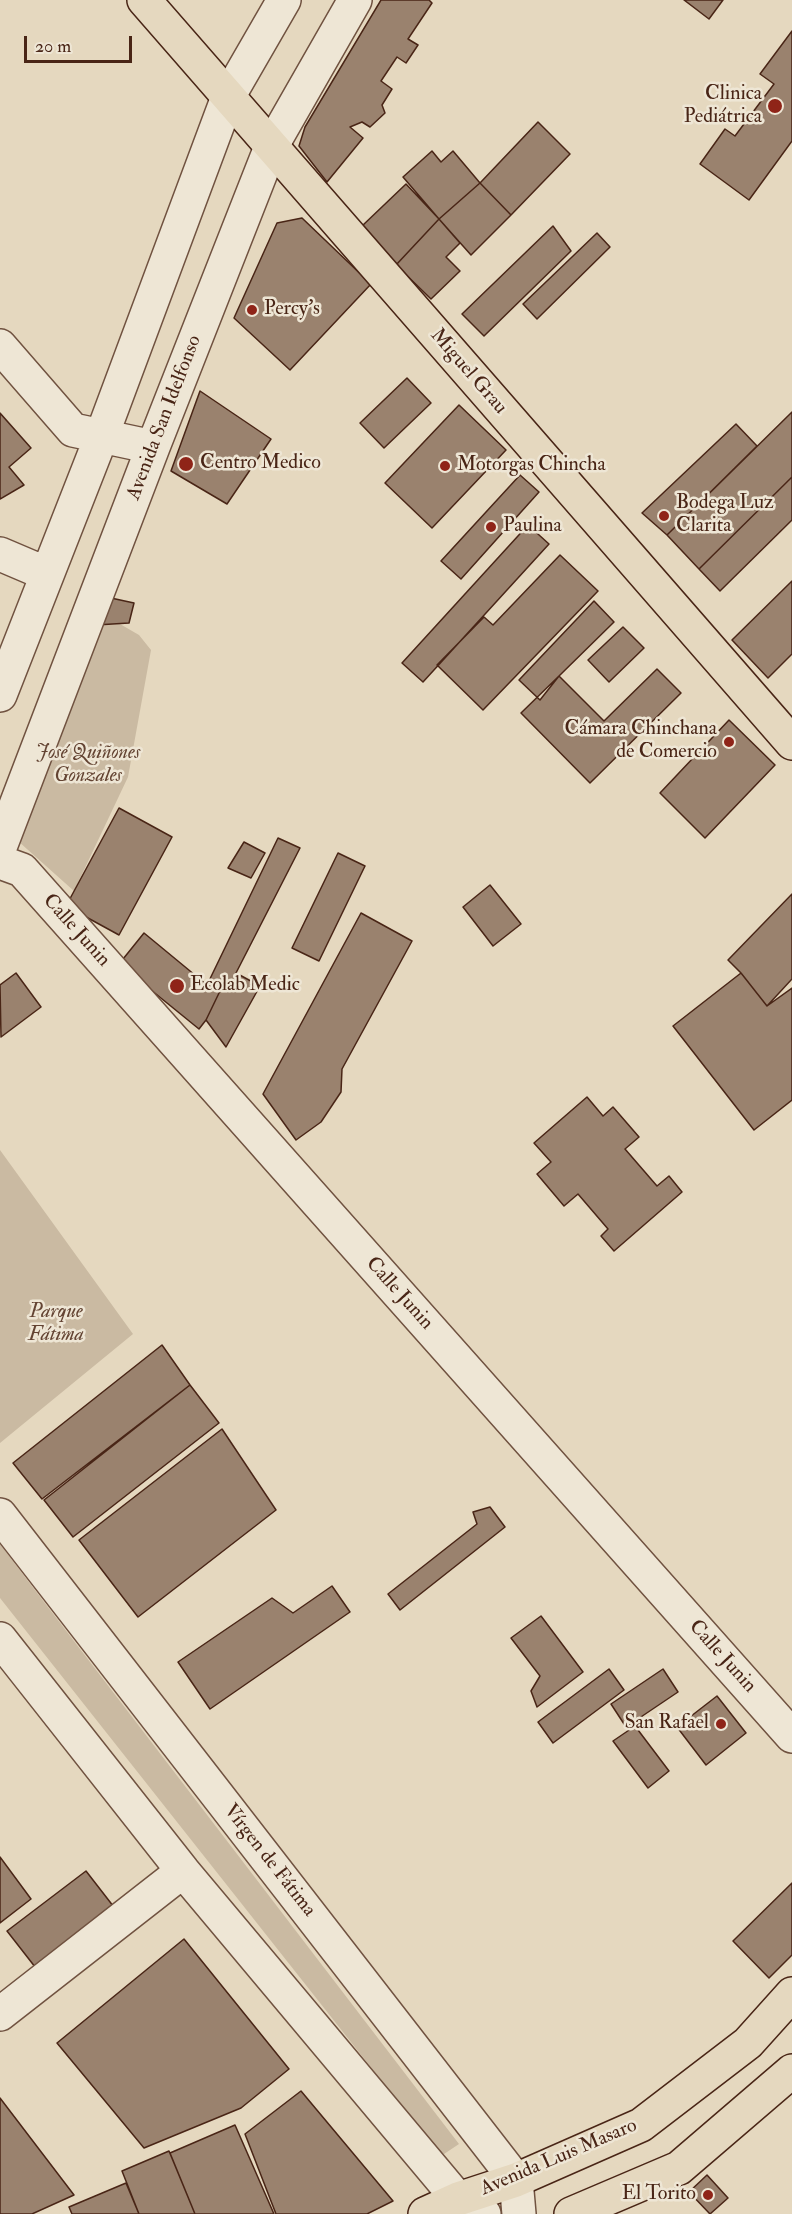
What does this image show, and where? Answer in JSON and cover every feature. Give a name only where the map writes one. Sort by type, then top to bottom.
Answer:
[{"type":"main road","name":"Miguel Grau","points":[[144,0],[792,743]]},
{"type":"main road","name":"Avenida Luis Masaro","points":[[425,2214],[471,2206],[516,2180],[641,2126],[748,2043],[792,1994]]},
{"type":"main road","points":[[571,2214],[678,2168],[792,2071]]},
{"type":"street","points":[[0,695],[102,435],[228,97],[284,0]]},
{"type":"street","name":"Avenida San Idelfonso","points":[[0,848],[153,447],[271,147],[355,0]]},
{"type":"street","points":[[0,346],[73,430],[153,447]]},
{"type":"street","points":[[0,554],[47,574]]},
{"type":"street","name":"Calle Junin","points":[[0,862],[22,870],[792,1736]]},
{"type":"street","name":"Vírgen de Fátima","points":[[0,1515],[516,2180]]},
{"type":"street","points":[[0,1639],[183,1871],[471,2206]]},
{"type":"street","points":[[0,2014],[183,1871]]},
{"type":"street","points":[[516,2180],[519,2214]]},
{"type":"green space","name":"José Quiñones Gonzales","points":[[120,624],[139,635],[151,650],[128,777],[74,891],[18,841],[96,625]]},
{"type":"green space","name":"Parque Fátima","points":[[0,1150],[133,1334],[0,1443]]},
{"type":"green space","points":[[0,1544],[459,2144],[441,2156],[0,1598]]},
{"type":"building","points":[[381,0],[429,0],[432,3],[408,39],[418,45],[406,63],[397,57],[381,81],[392,89],[382,105],[385,113],[370,127],[362,122],[350,127],[363,138],[327,182],[299,146],[305,127]]},
{"type":"building","points":[[684,0],[723,0],[709,19]]},
{"type":"building","name":"Clinica Pediátrica","points":[[792,31],[792,141],[749,200],[700,164],[725,129],[735,136],[774,84],[760,74]]},
{"type":"building","points":[[538,122],[570,154],[511,215],[480,183]]},
{"type":"building","points":[[432,151],[441,162],[453,151],[480,183],[439,219],[403,177]]},
{"type":"building","points":[[480,183],[511,215],[471,255],[439,219]]},
{"type":"building","points":[[406,184],[439,219],[396,265],[362,226]]},
{"type":"building","points":[[302,218],[371,284],[290,370],[234,318],[277,223]]},
{"type":"building","points":[[439,219],[460,243],[446,257],[460,271],[431,299],[396,265]]},
{"type":"building","points":[[553,226],[571,251],[484,336],[462,314]]},
{"type":"building","points":[[597,233],[610,247],[537,319],[523,304]]},
{"type":"building","points":[[407,378],[431,403],[384,448],[360,423]]},
{"type":"building","points":[[200,391],[271,439],[227,504],[171,471]]},
{"type":"building","name":"Motorgas Chincha","points":[[459,405],[506,450],[432,528],[385,483]]},
{"type":"building","points":[[792,412],[792,477],[699,569],[667,535]]},
{"type":"building","points":[[0,413],[31,448],[9,467],[24,485],[0,499]]},
{"type":"building","points":[[736,424],[757,446],[667,535],[642,513]]},
{"type":"building","name":"Paulina","points":[[520,475],[539,492],[461,579],[441,561]]},
{"type":"building","points":[[792,477],[792,520],[720,591],[699,569]]},
{"type":"building","points":[[528,525],[549,544],[423,682],[402,663]]},
{"type":"building","points":[[560,555],[598,591],[483,710],[437,665],[484,617],[493,625]]},
{"type":"building","points":[[792,581],[792,654],[768,678],[732,640]]},
{"type":"building","points":[[111,598],[134,603],[129,623],[96,625]]},
{"type":"building","points":[[594,601],[614,622],[559,676],[540,700],[519,680]]},
{"type":"building","points":[[623,627],[644,648],[609,682],[588,660]]},
{"type":"building","points":[[657,669],[681,693],[590,783],[521,713],[559,676],[604,721]]},
{"type":"building","points":[[729,720],[775,765],[705,838],[660,793]]},
{"type":"building","points":[[119,808],[172,837],[119,935],[66,906]]},
{"type":"building","points":[[278,838],[300,848],[236,973],[260,986],[226,1047],[206,1020],[220,991],[207,985]]},
{"type":"building","points":[[244,842],[265,853],[251,878],[228,868]]},
{"type":"building","points":[[338,853],[365,866],[319,961],[292,948]]},
{"type":"building","points":[[490,885],[521,924],[493,946],[463,907]]},
{"type":"building","points":[[792,894],[792,979],[767,1006],[728,960]]},
{"type":"building","points":[[361,913],[412,941],[342,1069],[341,1092],[321,1122],[296,1140],[263,1094]]},
{"type":"building","points":[[144,933],[207,985],[220,991],[199,1029],[119,964]]},
{"type":"building","points":[[16,973],[41,1007],[1,1037],[0,985]]},
{"type":"building","points":[[741,973],[767,1006],[792,988],[792,1100],[754,1130],[673,1026]]},
{"type":"building","points":[[587,1097],[603,1116],[613,1107],[639,1137],[625,1149],[657,1186],[669,1176],[682,1192],[614,1251],[601,1236],[608,1229],[578,1194],[564,1206],[537,1174],[551,1162],[534,1143]]},
{"type":"building","points":[[162,1345],[190,1385],[42,1499],[13,1463]]},
{"type":"building","points":[[190,1385],[219,1423],[73,1537],[44,1500]]},
{"type":"building","points":[[222,1429],[276,1510],[138,1617],[79,1540]]},
{"type":"building","points":[[490,1507],[505,1527],[400,1610],[388,1594],[477,1524],[473,1512]]},
{"type":"building","points":[[332,1586],[350,1612],[210,1709],[178,1662],[272,1598],[293,1613]]},
{"type":"building","points":[[541,1616],[583,1672],[537,1707],[531,1691],[540,1676],[511,1638]]},
{"type":"building","points":[[609,1669],[624,1690],[553,1743],[538,1722]]},
{"type":"building","points":[[663,1669],[678,1692],[626,1727],[611,1704]]},
{"type":"building","points":[[717,1696],[746,1733],[706,1765],[677,1727]]},
{"type":"building","points":[[635,1726],[669,1771],[648,1788],[613,1741]]},
{"type":"building","points":[[0,1857],[31,1899],[0,1923]]},
{"type":"building","points":[[86,1871],[117,1911],[39,1972],[7,1931]]},
{"type":"building","points":[[792,1883],[792,1955],[769,1978],[733,1941]]},
{"type":"building","points":[[184,1939],[289,2069],[241,2108],[144,2148],[57,2043]]},
{"type":"building","points":[[301,2091],[393,2201],[367,2214],[276,2214],[245,2134]]},
{"type":"building","points":[[0,2098],[74,2195],[32,2214],[0,2214]]},
{"type":"building","points":[[235,2125],[274,2214],[195,2214],[170,2153]]},
{"type":"building","points":[[169,2151],[195,2214],[139,2214],[122,2171]]},
{"type":"building","name":"El Torito","points":[[707,2175],[728,2198],[710,2214],[689,2192]]},
{"type":"building","points":[[126,2183],[139,2214],[72,2214],[69,2207]]},
{"type":"place","name":"Clinica Pediátrica","points":[[775,106]]},
{"type":"place","name":"Percy's","points":[[252,310]]},
{"type":"place","name":"Centro Medico","points":[[186,464]]},
{"type":"place","name":"Motorgas Chincha","points":[[445,466]]},
{"type":"place","name":"Bodega Luz Clarita","points":[[664,516]]},
{"type":"place","name":"Paulina","points":[[491,527]]},
{"type":"place","name":"Cámara Chinchana de Comercio","points":[[729,742]]},
{"type":"place","name":"Ecolab Medic","points":[[177,986]]},
{"type":"place","name":"San Rafael","points":[[721,1724]]},
{"type":"place","name":"El Torito","points":[[708,2195]]}]
